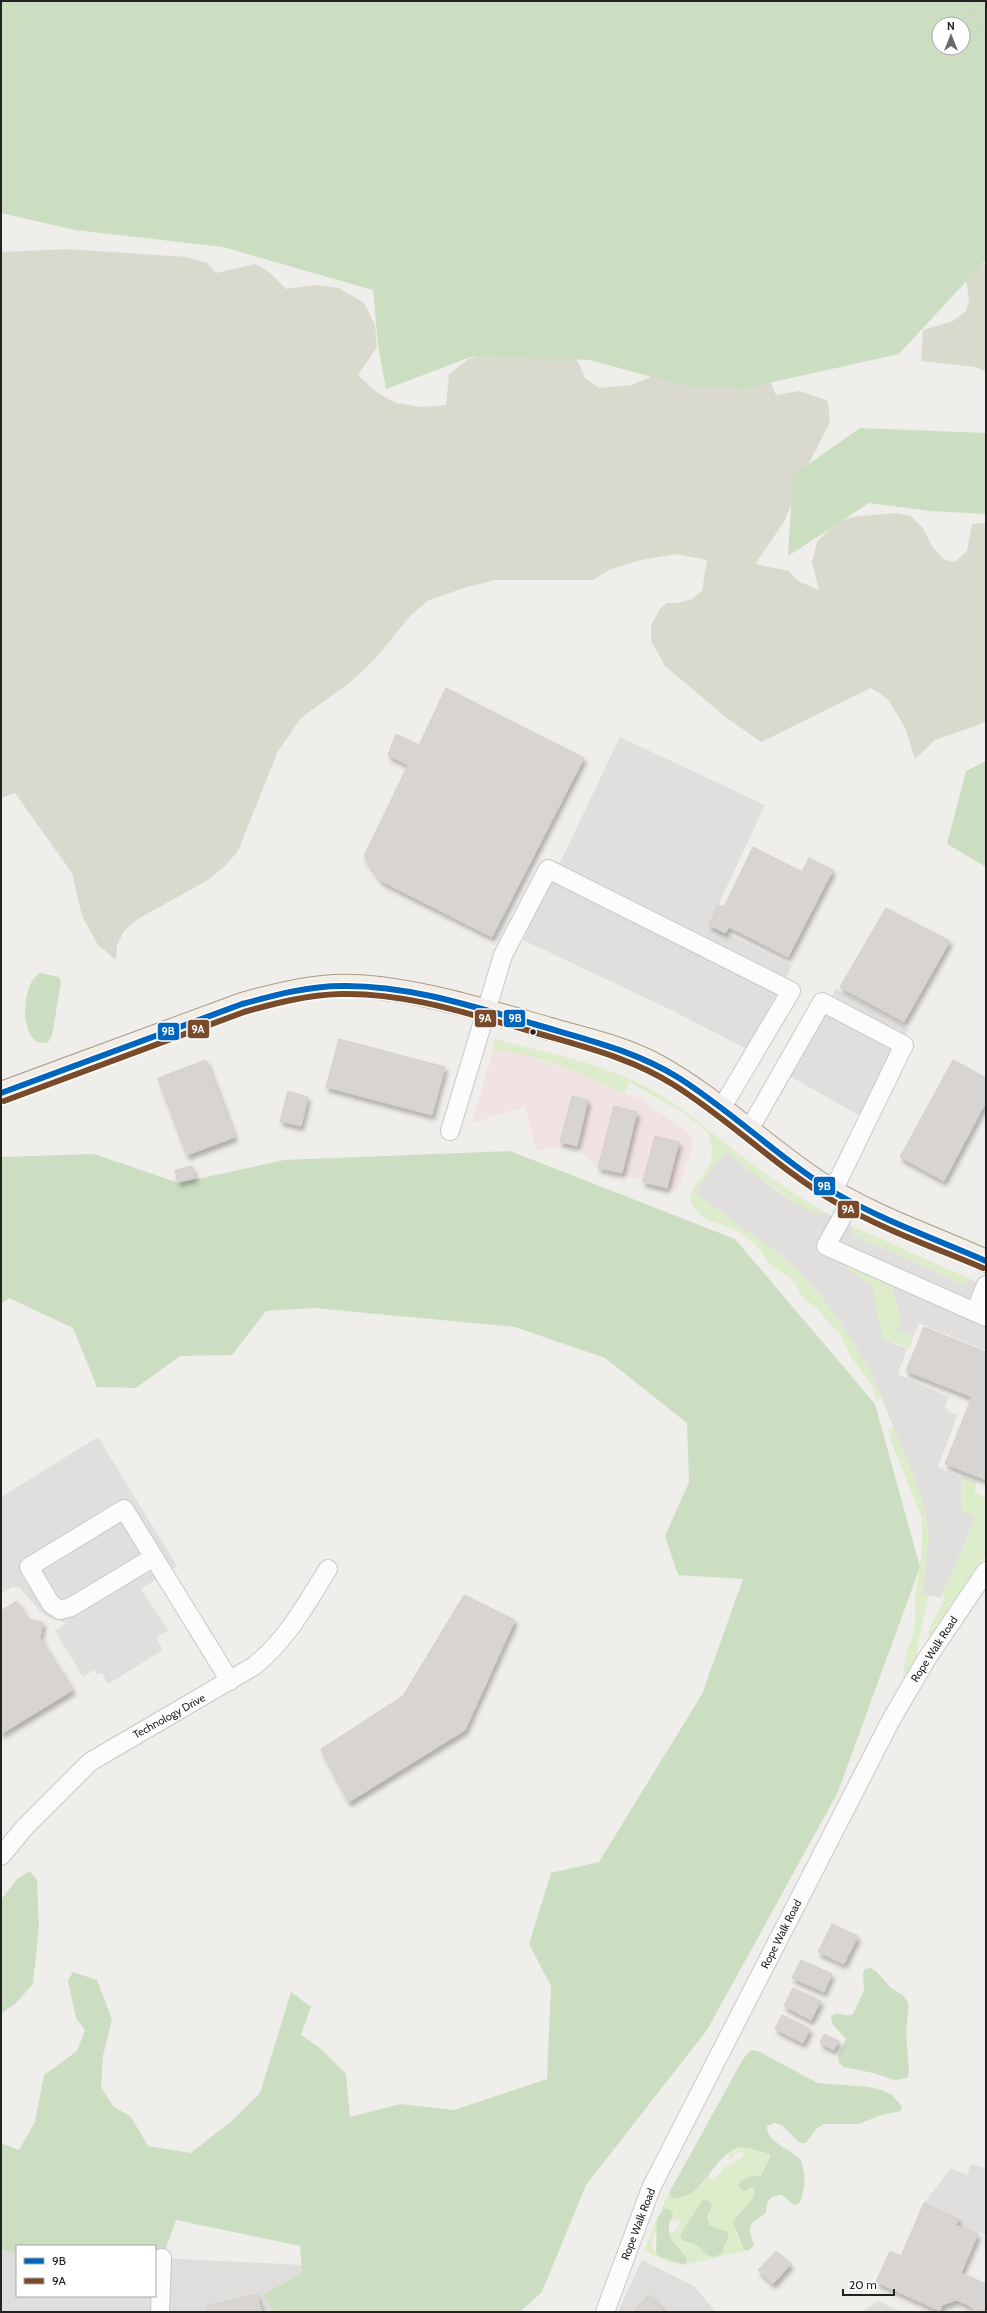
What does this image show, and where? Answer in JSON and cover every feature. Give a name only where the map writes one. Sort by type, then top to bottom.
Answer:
[{"type":"main road","points":[[1,1093],[242,1004],[309,989],[355,986],[392,990],[486,1012],[626,1052],[656,1065],[681,1080],[796,1166],[842,1196],[986,1261]]},
{"type":"street","points":[[450,1130],[503,955],[548,869],[791,991],[721,1109]]},
{"type":"street","points":[[749,1130],[822,1002],[904,1045],[842,1196],[826,1246],[980,1314],[986,1285]]},
{"type":"street","points":[[154,1557],[65,1609],[55,1608],[29,1567],[124,1509],[154,1557],[230,1681]]},
{"type":"street","name":"Technology Drive","points":[[1,1856],[25,1827],[90,1762],[254,1666],[280,1643],[328,1569]]},
{"type":"street","name":"Rope Walk Road","points":[[605,2312],[651,2188],[884,1733],[923,1665],[986,1571]]},
{"type":"street","points":[[160,2312],[162,2258]]},
{"type":"path","points":[[967,1],[986,40]]},
{"type":"shaded area","points":[[67,249],[187,257],[207,263],[216,273],[256,264],[270,273],[286,289],[314,285],[339,288],[364,303],[375,325],[377,347],[358,375],[376,392],[396,403],[421,407],[446,405],[449,374],[467,360],[494,348],[557,348],[578,362],[585,378],[600,388],[631,385],[682,364],[768,377],[776,395],[800,391],[828,401],[830,422],[804,473],[784,522],[755,564],[789,571],[798,581],[819,590],[812,562],[817,542],[835,523],[853,517],[894,513],[911,516],[922,527],[932,546],[943,559],[955,562],[967,551],[972,524],[986,523],[986,722],[935,740],[915,759],[905,728],[888,699],[871,688],[761,742],[723,715],[665,666],[651,641],[651,625],[660,609],[667,603],[678,603],[692,599],[702,591],[707,560],[676,554],[636,561],[609,570],[593,580],[495,580],[467,587],[429,600],[411,615],[375,659],[353,680],[301,718],[278,751],[238,851],[226,865],[208,880],[136,920],[124,931],[117,945],[116,960],[98,945],[82,916],[72,873],[15,793],[1,798],[1,252]]},
{"type":"shaded area","points":[[986,263],[986,372],[975,367],[921,361],[923,330],[953,321],[966,311],[969,300],[966,279],[976,267]]},
{"type":"shaded area","points":[[620,737],[765,805],[709,925],[792,966],[747,1049],[669,1009],[523,940]]},
{"type":"shaded area","points":[[836,989],[909,1029],[860,1116],[788,1075]]},
{"type":"shaded area","points":[[493,1050],[514,1051],[589,1077],[645,1102],[684,1129],[692,1139],[693,1147],[677,1190],[598,1168],[577,1146],[536,1150],[525,1107],[472,1123]]},
{"type":"shaded area","points":[[726,1152],[775,1190],[808,1211],[816,1215],[824,1212],[852,1226],[851,1231],[855,1236],[960,1283],[965,1283],[970,1279],[986,1287],[986,1350],[919,1323],[913,1337],[897,1330],[901,1319],[891,1285],[849,1266],[846,1268],[872,1285],[883,1339],[907,1349],[899,1370],[899,1375],[949,1397],[945,1406],[948,1411],[957,1415],[938,1467],[961,1478],[961,1510],[975,1519],[941,1598],[923,1594],[929,1536],[925,1510],[915,1480],[876,1384],[854,1342],[823,1298],[798,1271],[775,1251],[694,1192]]},
{"type":"shaded area","points":[[98,1437],[177,1566],[141,1589],[168,1630],[156,1638],[163,1650],[108,1684],[102,1673],[97,1674],[94,1670],[83,1677],[55,1631],[66,1623],[52,1619],[42,1613],[20,1588],[12,1587],[1,1594],[1,1497]]},
{"type":"shaded area","points":[[971,2164],[986,2168],[986,2235],[979,2232],[978,2234],[956,2225],[959,2218],[924,2203],[951,2168],[967,2175]]},
{"type":"shaded area","points":[[1,2221],[16,2245],[16,2297],[156,2297],[162,2258],[302,2265],[413,2312],[1,2312]]},
{"type":"shaded area","points":[[642,2260],[694,2286],[716,2312],[618,2312]]},
{"type":"shaded area","points":[[878,2301],[902,2312],[862,2312]]},
{"type":"green space","points":[[1,1],[986,1],[986,260],[899,354],[742,389],[685,386],[590,360],[474,356],[386,389],[378,345],[373,290],[223,247],[75,230],[1,213]]},
{"type":"green space","points":[[860,428],[986,433],[986,514],[931,511],[869,503],[788,556],[793,475]]},
{"type":"green space","points":[[986,761],[986,867],[947,844],[966,771]]},
{"type":"green space","points":[[41,973],[59,977],[61,982],[52,1036],[48,1042],[40,1043],[33,1038],[28,1030],[25,1019],[25,1007],[30,985],[35,977]]},
{"type":"green space","points":[[495,1039],[611,1071],[648,1088],[682,1110],[768,1175],[824,1212],[816,1215],[808,1211],[753,1174],[695,1191],[767,1244],[807,1280],[819,1293],[840,1320],[859,1350],[882,1398],[876,1400],[873,1388],[850,1355],[841,1336],[816,1308],[800,1295],[798,1288],[790,1278],[769,1264],[760,1249],[737,1230],[710,1221],[701,1216],[692,1206],[690,1199],[693,1188],[711,1164],[712,1148],[708,1132],[682,1112],[629,1082],[624,1093],[576,1072],[543,1060],[527,1055],[493,1050]]},
{"type":"green space","points":[[510,1151],[735,1239],[875,1404],[920,1567],[838,1792],[707,2030],[586,2185],[542,2292],[520,2312],[275,2312],[263,2295],[302,2273],[300,2246],[176,2220],[156,2276],[156,2245],[16,2245],[16,2255],[1,2249],[1,2143],[19,2150],[35,2122],[44,2075],[77,2051],[85,2030],[76,2018],[68,1980],[73,1972],[97,1980],[112,2019],[103,2056],[101,2087],[113,2106],[131,2117],[148,2146],[191,2153],[234,2119],[260,2093],[291,1992],[311,2007],[301,2035],[320,2048],[346,2074],[350,2117],[400,2104],[454,2110],[547,2079],[551,1986],[529,1944],[551,1873],[599,1862],[702,1694],[743,1579],[678,1575],[665,1536],[689,1482],[687,1423],[605,1358],[515,1327],[314,1308],[266,1311],[232,1355],[180,1356],[136,1388],[97,1387],[73,1328],[9,1298],[1,1304],[1,1157],[94,1154],[179,1183],[284,1160]]},
{"type":"green space","points":[[852,1226],[970,1279],[965,1283],[960,1283],[855,1236],[851,1231]]},
{"type":"green space","points":[[847,1266],[891,1285],[901,1319],[897,1330],[913,1337],[909,1348],[883,1339],[847,1270]]},
{"type":"green space","points":[[894,1427],[921,1492],[925,1505],[929,1532],[928,1555],[923,1594],[929,1595],[919,1638],[917,1656],[903,1678],[906,1652],[911,1642],[915,1624],[915,1596],[922,1552],[922,1518],[890,1439],[888,1430]]},
{"type":"green space","points":[[961,1476],[977,1482],[974,1492],[986,1498],[986,1555],[929,1637],[931,1625],[944,1598],[944,1591],[975,1519],[961,1510]]},
{"type":"green space","points":[[30,1871],[37,1880],[39,1927],[33,1984],[15,2004],[1,2014],[1,1900],[17,1879]]},
{"type":"green space","points":[[871,1968],[876,1971],[891,1988],[904,1996],[909,2005],[906,2031],[909,2072],[907,2078],[895,2080],[873,2073],[844,2067],[839,2063],[838,2056],[846,2039],[832,2024],[831,2016],[834,2014],[853,2014],[864,1991],[863,1973],[865,1969]]},
{"type":"green space","points":[[751,2050],[758,2051],[818,2083],[869,2087],[884,2091],[892,2095],[902,2106],[901,2111],[881,2115],[859,2124],[824,2124],[816,2129],[806,2143],[800,2143],[782,2125],[774,2123],[767,2126],[768,2132],[774,2141],[800,2159],[804,2175],[803,2193],[799,2203],[794,2205],[782,2195],[771,2198],[767,2205],[766,2213],[752,2223],[750,2233],[754,2245],[749,2250],[744,2250],[733,2223],[752,2199],[755,2190],[751,2187],[746,2191],[741,2190],[739,2185],[740,2181],[752,2176],[761,2176],[770,2155],[755,2150],[742,2148],[731,2151],[721,2159],[695,2190],[685,2197],[672,2198],[669,2193],[743,2059]]},
{"type":"green space","points":[[744,2148],[750,2148],[770,2155],[768,2163],[761,2176],[740,2181],[755,2190],[750,2203],[737,2215],[735,2231],[744,2250],[749,2250],[684,2265],[668,2262],[644,2250],[657,2219],[657,2232],[654,2234],[652,2245],[657,2252],[676,2262],[679,2249],[673,2242],[669,2232],[674,2233],[680,2222],[679,2218],[669,2222],[673,2215],[661,2213],[659,2215],[669,2193],[670,2195],[684,2198],[702,2185],[708,2176],[711,2179],[714,2178],[726,2167],[744,2155],[742,2152],[735,2153],[729,2161],[729,2153]]},
{"type":"green space","points":[[703,2200],[710,2201],[712,2205],[707,2217],[709,2225],[727,2232],[729,2237],[724,2245],[723,2252],[714,2257],[708,2255],[697,2245],[682,2240],[680,2235]]},
{"type":"green space","points":[[664,2209],[669,2209],[673,2213],[669,2224],[671,2238],[685,2255],[687,2259],[686,2263],[681,2264],[658,2256],[656,2252],[657,2219]]},
{"type":"building","points":[[446,688],[584,758],[492,937],[381,881],[364,856],[408,765],[388,755],[396,734],[419,745]]},
{"type":"building","points":[[753,847],[802,872],[809,858],[833,870],[788,957],[729,927],[725,933],[709,925],[718,905],[724,907]]},
{"type":"building","points":[[886,908],[950,941],[904,1022],[840,987]]},
{"type":"building","points":[[339,1039],[445,1067],[432,1115],[326,1087]]},
{"type":"building","points":[[206,1060],[235,1137],[187,1155],[158,1078]]},
{"type":"building","points":[[953,1060],[986,1078],[986,1102],[944,1181],[900,1157]]},
{"type":"building","points":[[288,1091],[308,1097],[301,1126],[280,1121]]},
{"type":"building","points":[[572,1096],[588,1100],[577,1146],[560,1142]]},
{"type":"building","points":[[614,1106],[637,1112],[622,1173],[598,1168]]},
{"type":"building","points":[[655,1136],[679,1142],[667,1188],[643,1182]]},
{"type":"building","points":[[192,1166],[195,1178],[178,1182],[175,1170]]},
{"type":"building","points":[[924,1327],[986,1352],[986,1480],[945,1464],[972,1397],[906,1371]]},
{"type":"building","points":[[464,1595],[515,1620],[465,1730],[349,1802],[321,1749],[403,1696]]},
{"type":"building","points":[[17,1601],[28,1619],[43,1622],[40,1638],[73,1690],[1,1734],[1,1611]]},
{"type":"building","points":[[832,1924],[858,1936],[844,1964],[818,1952]]},
{"type":"building","points":[[801,1960],[832,1974],[824,1992],[792,1978]]},
{"type":"building","points":[[793,1988],[821,2001],[811,2020],[784,2006]]},
{"type":"building","points":[[782,2015],[810,2029],[803,2043],[775,2029]]},
{"type":"building","points":[[824,2034],[839,2041],[834,2050],[820,2043]]},
{"type":"building","points":[[924,2203],[959,2219],[956,2225],[978,2234],[961,2273],[986,2284],[986,2312],[974,2312],[972,2307],[957,2300],[942,2305],[940,2311],[876,2282],[890,2251],[901,2256]]},
{"type":"building","points":[[776,2251],[791,2264],[773,2284],[758,2270]]},
{"type":"building","points":[[257,2294],[262,2312],[208,2312],[207,2306]]},
{"type":"building","points":[[649,2295],[666,2312],[638,2312],[635,2309]]},
{"type":"transit line","name":"9B","points":[[1,1093],[242,1004],[279,994],[329,986],[391,989],[415,993],[463,1004],[608,1046],[662,1068],[719,1106],[816,1181],[837,1194],[873,1213],[986,1261]]},
{"type":"transit line","name":"9A","points":[[4,1101],[244,1012],[292,1000],[340,994],[364,994],[412,1000],[460,1011],[567,1042],[604,1053],[640,1067],[657,1075],[695,1099],[793,1174],[835,1202],[871,1221],[983,1268]]}]
